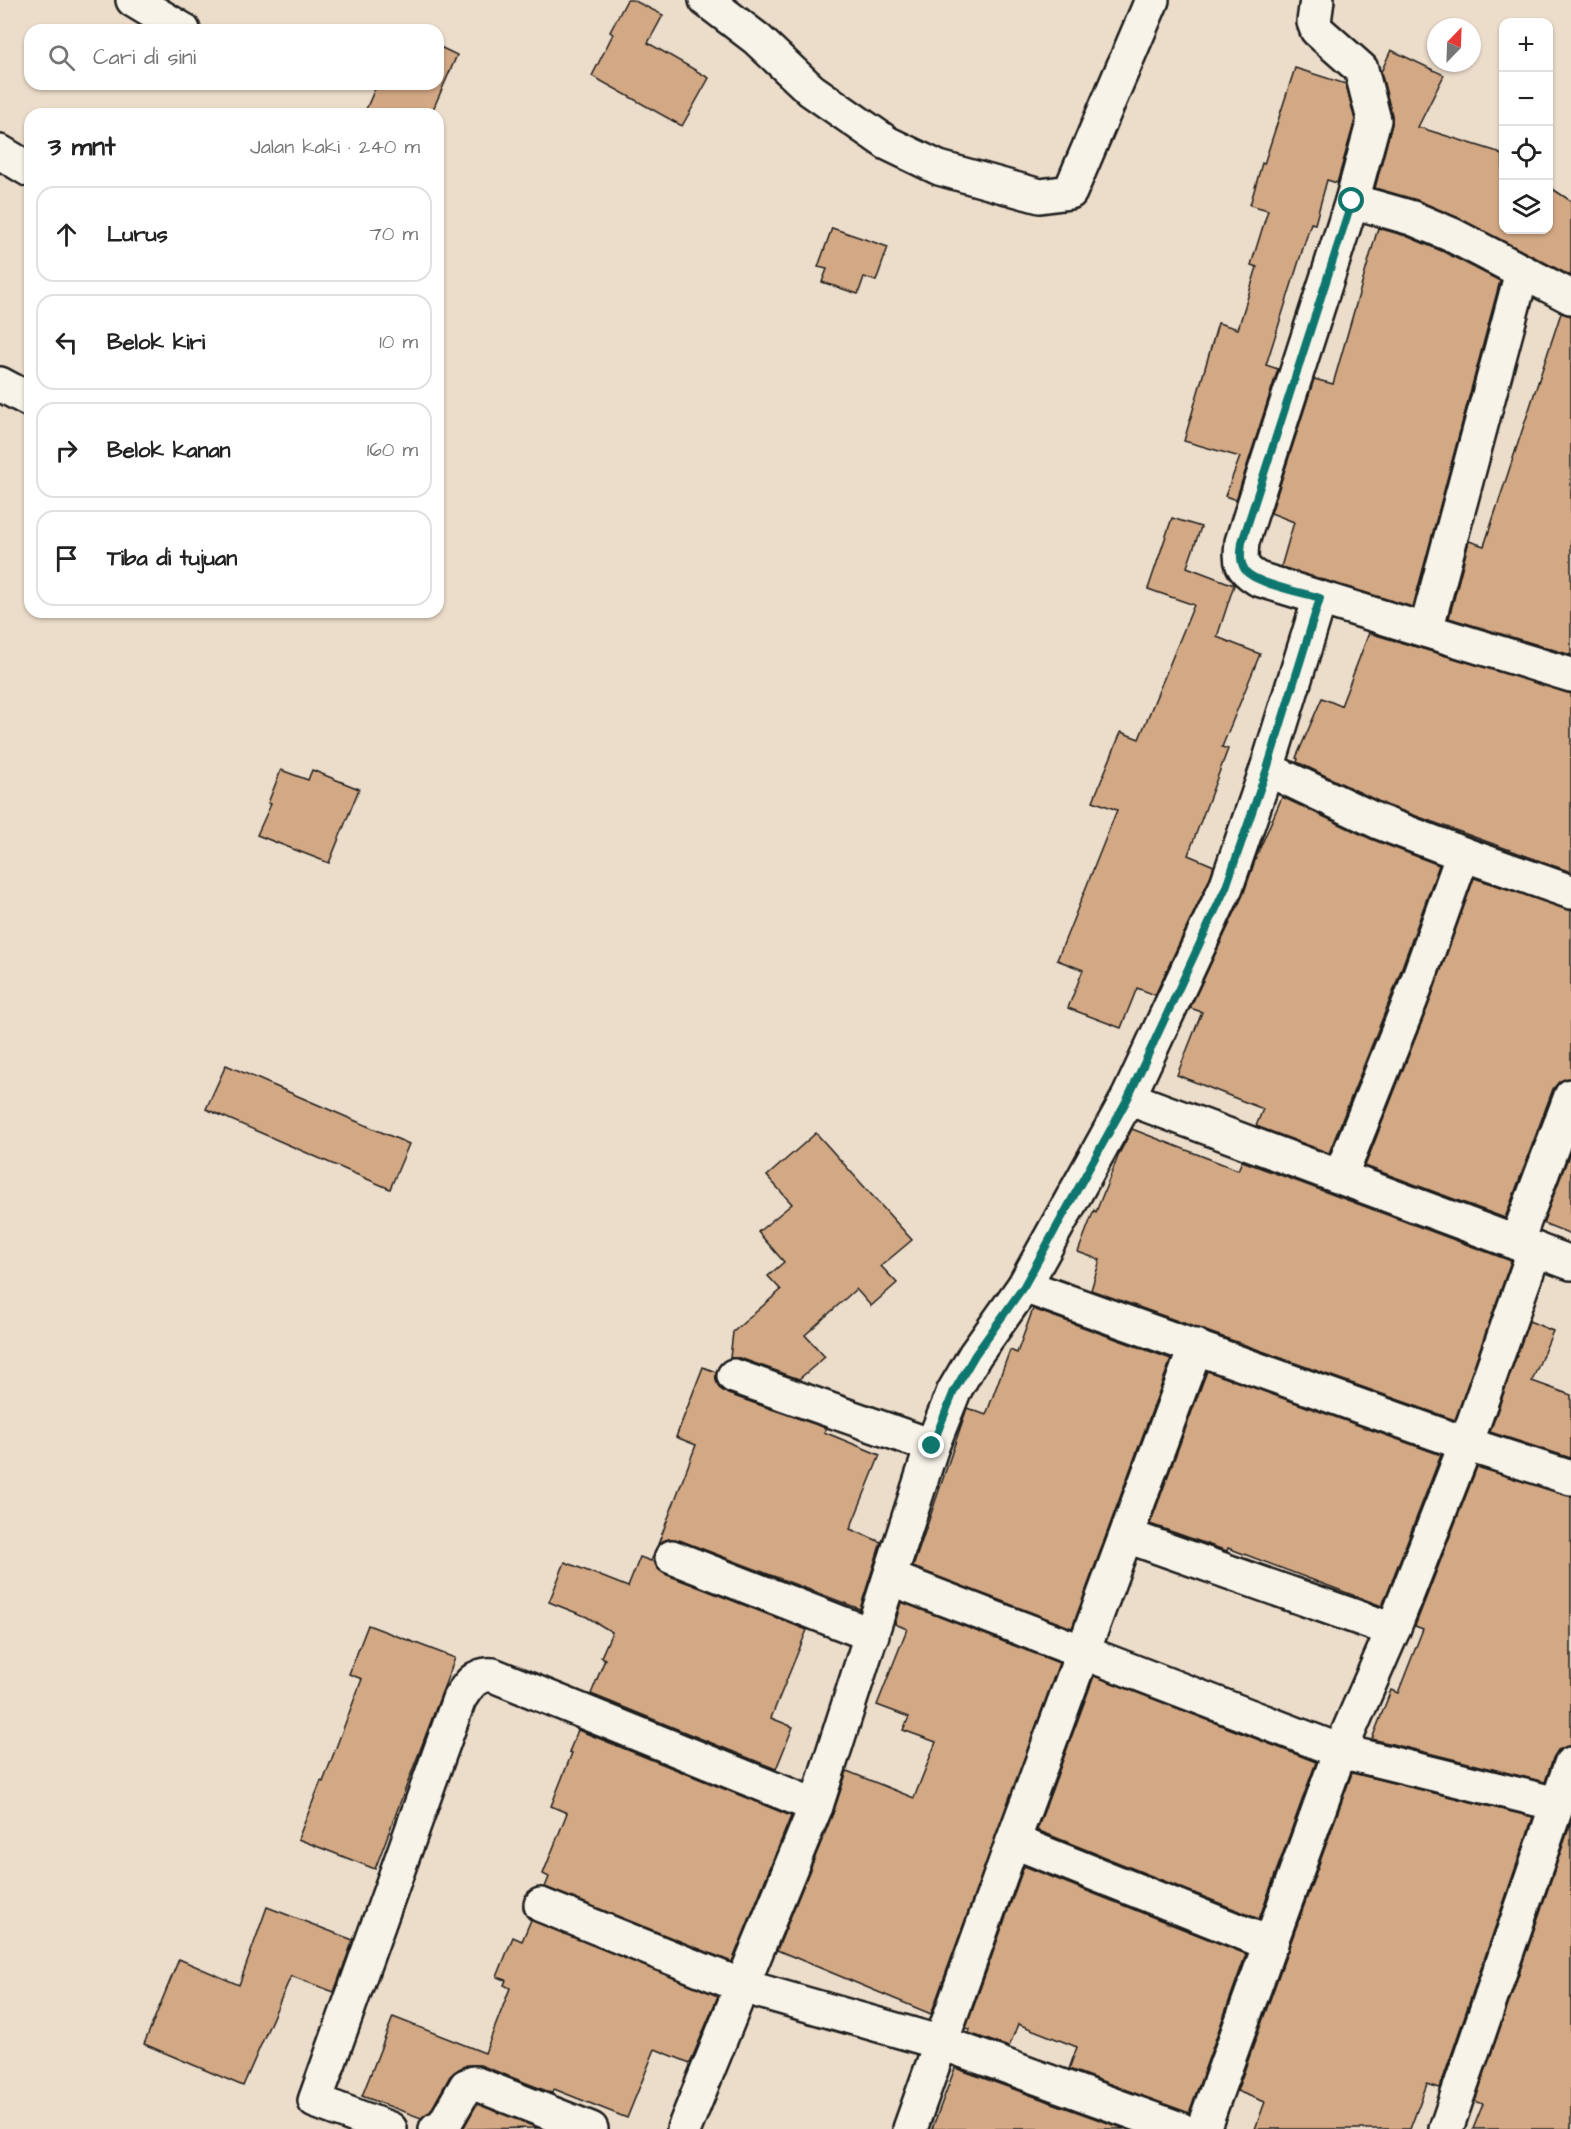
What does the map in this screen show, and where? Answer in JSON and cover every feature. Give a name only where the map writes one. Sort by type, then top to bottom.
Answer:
[{"type":"street","points":[[133,0],[173,24]]},
{"type":"street","points":[[706,0],[757,39],[811,90],[887,143],[939,168],[1040,196],[1070,192],[1152,0]]},
{"type":"street","points":[[1317,0],[1314,22],[1317,30],[1360,69],[1374,120],[1352,201],[1242,542],[1240,560],[1245,572],[1258,579],[1571,675]]},
{"type":"street","points":[[0,152],[24,166]]},
{"type":"street","points":[[1352,201],[1412,218],[1442,231],[1571,297]]},
{"type":"street","points":[[1426,630],[1522,272]]},
{"type":"street","points":[[0,384],[24,397]]},
{"type":"street","points":[[684,2129],[816,1806],[932,1446],[954,1391],[975,1355],[1024,1286],[1128,1098],[1226,887],[1267,769],[1320,598]]},
{"type":"street","points":[[1267,769],[1379,822],[1463,855],[1571,892]]},
{"type":"street","points":[[1340,1177],[1411,999],[1463,855]]},
{"type":"street","points":[[1203,2129],[1340,1751],[1393,1630],[1466,1444],[1571,1096]]},
{"type":"street","points":[[1128,1098],[1571,1263]]},
{"type":"street","points":[[1024,1286],[1466,1444],[1571,1478]]},
{"type":"street","points":[[910,2129],[1012,1841],[1196,1346]]},
{"type":"street","points":[[734,1376],[932,1446]]},
{"type":"street","points":[[1127,1536],[1393,1630]]},
{"type":"street","points":[[672,1557],[872,1635]]},
{"type":"street","points":[[890,1578],[1340,1751],[1557,1804]]},
{"type":"street","points":[[390,2129],[315,2101],[459,1699],[476,1677],[484,1674],[494,1675],[816,1806]]},
{"type":"street","points":[[1446,2129],[1571,1764]]},
{"type":"street","points":[[1012,1841],[1271,1944]]},
{"type":"street","points":[[542,1905],[741,1986],[942,2043],[1180,2129]]},
{"type":"street","points":[[436,2129],[442,2128],[466,2086],[474,2083],[591,2129]]},
{"type":"building","points":[[627,0],[633,0],[663,15],[648,43],[709,78],[682,126],[592,76],[613,34],[610,32]]},
{"type":"building","points":[[444,49],[457,55],[444,84]]},
{"type":"building","points":[[1391,50],[1427,67],[1427,72],[1438,72],[1444,75],[1418,127],[1499,154],[1499,234],[1553,234],[1553,189],[1571,201],[1571,276],[1459,218],[1417,200],[1375,188],[1392,124],[1392,115],[1381,72]]},
{"type":"building","points":[[1295,68],[1346,84],[1355,120],[1337,183],[1327,180],[1315,224],[1311,223],[1266,365],[1278,369],[1236,500],[1225,496],[1240,457],[1184,441],[1218,323],[1238,329],[1257,267],[1251,265],[1268,210],[1250,205]]},
{"type":"building","points":[[374,90],[442,90],[434,108],[367,108]]},
{"type":"building","points":[[832,228],[888,247],[876,281],[864,277],[858,294],[822,282],[827,269],[818,267]]},
{"type":"building","points":[[1378,228],[1406,236],[1444,252],[1500,281],[1413,607],[1281,567],[1294,522],[1271,513],[1314,379],[1333,384]]},
{"type":"building","points":[[1561,313],[1571,316],[1571,655],[1449,618],[1469,541],[1484,546]]},
{"type":"building","points":[[1172,518],[1201,527],[1187,567],[1234,585],[1217,637],[1260,654],[1222,747],[1228,749],[1188,855],[1214,866],[1209,880],[1155,995],[1137,988],[1121,1028],[1068,1008],[1083,970],[1057,960],[1117,810],[1093,801],[1121,732],[1139,739],[1194,605],[1148,589]]},
{"type":"building","points":[[1369,633],[1571,693],[1571,872],[1386,805],[1297,762],[1296,758],[1322,698],[1341,706]]},
{"type":"building","points":[[281,770],[308,780],[312,770],[359,789],[329,863],[257,835],[271,804],[268,803]]},
{"type":"building","points":[[1282,797],[1371,839],[1439,865],[1393,992],[1329,1153],[1256,1126],[1263,1109],[1177,1075],[1202,1012],[1190,1008],[1243,895]]},
{"type":"building","points":[[1474,878],[1571,910],[1571,1078],[1560,1081],[1553,1089],[1505,1218],[1365,1166],[1428,1006]]},
{"type":"building","points":[[226,1065],[409,1144],[390,1189],[206,1109]]},
{"type":"building","points":[[1132,1129],[1238,1170],[1242,1161],[1511,1261],[1455,1420],[1091,1290],[1100,1260],[1078,1252],[1094,1210],[1096,1212],[1119,1154]]},
{"type":"building","points":[[816,1133],[912,1240],[881,1266],[897,1283],[871,1306],[856,1289],[805,1335],[825,1357],[799,1379],[740,1358],[730,1358],[733,1332],[781,1290],[768,1276],[784,1262],[758,1232],[792,1204],[767,1176]]},
{"type":"building","points":[[1571,1150],[1571,1234],[1543,1223]]},
{"type":"building","points":[[1033,1309],[1171,1359],[1072,1628],[913,1567],[967,1408],[986,1415],[1010,1350],[1017,1353]]},
{"type":"building","points":[[1529,1321],[1553,1331],[1532,1381],[1571,1395],[1571,1458],[1490,1432]]},
{"type":"building","points":[[703,1367],[716,1372],[719,1388],[728,1394],[826,1428],[824,1432],[880,1455],[850,1529],[881,1542],[860,1609],[679,1540],[669,1539],[661,1542],[657,1547],[696,1445],[676,1437]]},
{"type":"building","points":[[1207,1371],[1441,1455],[1382,1606],[1228,1548],[1227,1551],[1150,1524]]},
{"type":"building","points":[[1477,1467],[1571,1496],[1571,1746],[1558,1750],[1545,1782],[1372,1739],[1391,1690],[1398,1693],[1423,1629],[1415,1626]]},
{"type":"building","points":[[654,1554],[657,1568],[665,1574],[807,1630],[771,1718],[793,1727],[776,1769],[591,1694],[605,1659],[601,1657],[612,1632],[587,1617],[549,1602],[565,1562],[628,1587],[640,1557],[651,1561]]},
{"type":"building","points":[[901,1602],[1059,1663],[931,2014],[777,1950],[833,1813],[847,1771],[914,1798],[936,1742],[903,1730],[909,1717],[877,1705],[907,1629],[895,1624]]},
{"type":"building","points":[[368,1625],[455,1658],[375,1869],[298,1839],[321,1781],[323,1782],[362,1679],[349,1674]]},
{"type":"building","points":[[1094,1676],[1316,1762],[1259,1919],[1037,1830]]},
{"type":"building","points":[[578,1730],[791,1816],[732,1962],[545,1887],[549,1877],[543,1874],[567,1813],[551,1806],[572,1753],[569,1752]]},
{"type":"building","points":[[1352,1773],[1533,1817],[1440,2088],[1427,2084],[1410,2129],[1255,2129],[1265,2102],[1237,2091]]},
{"type":"building","points":[[1571,1822],[1571,2129],[1473,2129],[1483,2104],[1475,2101]]},
{"type":"building","points":[[1024,1866],[1246,1954],[1189,2113],[1069,2069],[1077,2047],[1018,2024],[1009,2047],[969,2033],[970,2029],[966,2028]]},
{"type":"building","points":[[267,1907],[353,1940],[334,1992],[291,1976],[243,2086],[144,2044],[179,1959],[239,1985]]},
{"type":"building","points":[[531,1920],[718,1996],[690,2063],[655,2049],[627,2118],[554,2089],[552,2093],[480,2065],[467,2065],[450,2076],[430,2112],[421,2118],[362,2096],[393,2017],[485,2053],[510,1988],[504,1985],[506,1980],[497,1977],[513,1937],[522,1941]]},
{"type":"building","points":[[955,2068],[1055,2104],[1125,2129],[932,2129]]},
{"type":"building","points":[[477,2104],[538,2128],[463,2129]]},
{"type":"route","points":[[932,1446],[954,1391],[975,1355],[1024,1286],[1128,1098],[1226,887],[1267,769],[1320,598],[1258,579],[1245,572],[1240,560],[1242,542],[1352,201]]}]
